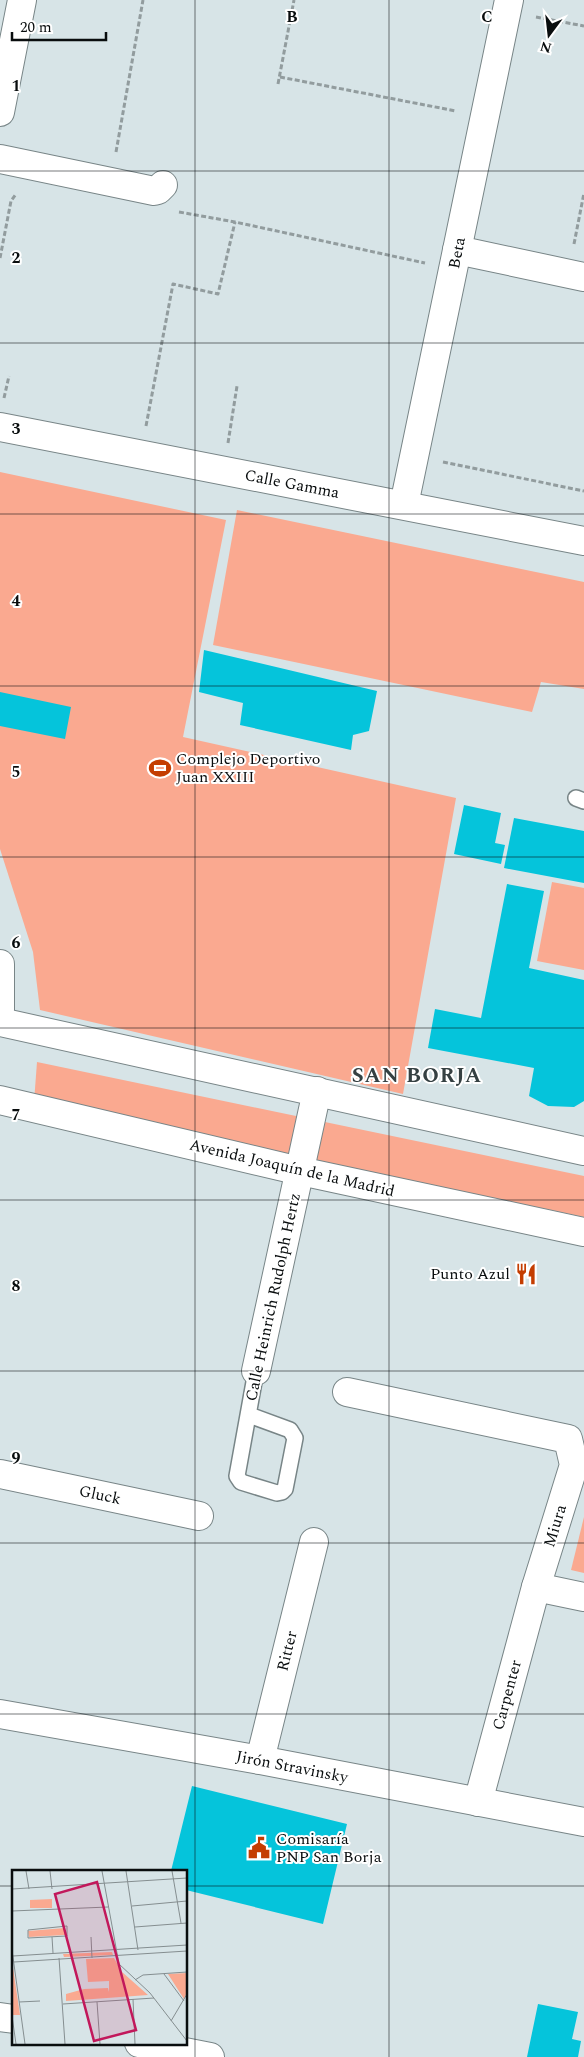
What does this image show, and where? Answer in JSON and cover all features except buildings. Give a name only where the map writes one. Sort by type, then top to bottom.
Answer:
[{"type":"street","points":[[0,112],[22,0]]},
{"type":"street","name":"Beta","points":[[404,506],[508,7]]},
{"type":"street","points":[[0,159],[154,190],[158,190],[163,185]]},
{"type":"street","points":[[455,260],[584,277]]},
{"type":"street","name":"Calle Gamma","points":[[2,414],[140,454],[584,541]]},
{"type":"street","points":[[0,964],[0,1010]]},
{"type":"street","points":[[0,1022],[584,1150]]},
{"type":"street","name":"Calle Heinrich Rudolph Hertz","points":[[256,1370],[317,1091]]},
{"type":"street","name":"Avenida Joaquín de la Madrid","points":[[0,1100],[300,1171],[584,1232]]},
{"type":"street","points":[[347,1392],[568,1439],[579,1466]]},
{"type":"street","name":"Miura","points":[[536,1587],[579,1466]]},
{"type":"street","name":"Gluck","points":[[0,1474],[199,1516]]},
{"type":"street","name":"Ritter","points":[[260,1760],[314,1542]]},
{"type":"street","points":[[536,1587],[584,1597]]},
{"type":"street","name":"Carpenter","points":[[478,1802],[536,1587]]},
{"type":"street","name":"Jirón Stravinsky","points":[[0,1714],[260,1760],[584,1822]]},
{"type":"street","points":[[144,2044],[210,2057]]},
{"type":"lane","name":"Calle Heinrich Rudolph Hertz","points":[[249,1415],[290,1430],[296,1438],[285,1489],[282,1492],[241,1482],[237,1476],[256,1370]]},
{"type":"path","points":[[116,156],[143,0]]},
{"type":"path","points":[[278,84],[294,0]]},
{"type":"path","points":[[508,7],[522,15],[584,26]]},
{"type":"path","points":[[280,76],[485,116]]},
{"type":"path","points":[[0,258],[11,201],[17,193]]},
{"type":"path","points":[[573,248],[584,193]]},
{"type":"path","points":[[177,212],[455,260]]},
{"type":"path","points":[[140,454],[173,284],[218,294],[235,222]]},
{"type":"path","points":[[2,414],[8,376]]},
{"type":"path","points":[[223,470],[237,386]]},
{"type":"path","points":[[436,461],[584,491]]},
{"type":"shaded area","name":"Complejo Deportivo Juan XXIII","points":[[0,472],[226,520],[183,737],[456,798],[403,1094],[40,1010],[33,952],[0,849]]},
{"type":"shaded area","points":[[237,510],[584,582],[584,689],[541,682],[532,712],[213,645]]},
{"type":"shaded area","points":[[552,882],[584,888],[584,970],[537,961]]},
{"type":"shaded area","points":[[37,1062],[584,1176],[584,1217],[34,1102]]},
{"type":"shaded area","points":[[584,1517],[584,1573],[571,1570]]},
{"type":"place","name":"Complejo Deportivo Juan XXIII","points":[[160,768]]},
{"type":"place","name":"Punto Azul","points":[[526,1274]]},
{"type":"place","name":"Comisaría PNP San Borja","points":[[259,1848]]},
{"type":"district","name":"SAN BORJA","points":[[417,1076]]}]
